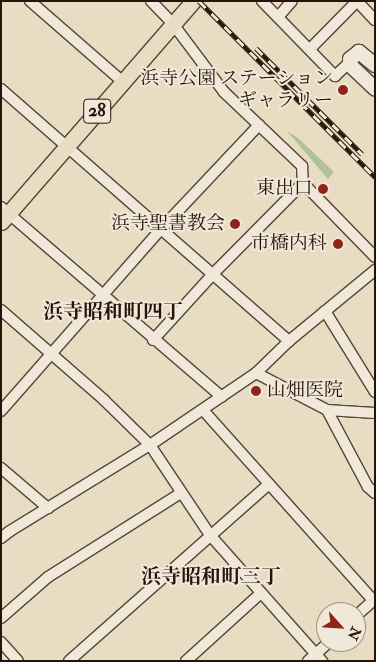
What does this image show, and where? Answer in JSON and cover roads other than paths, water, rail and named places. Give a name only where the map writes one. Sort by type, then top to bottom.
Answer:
[{"type":"main road","name":"28","points":[[4,214],[193,1]]},
{"type":"main road","points":[[375,65],[359,52],[354,54],[350,62],[354,70],[375,88]]},
{"type":"street","points":[[30,1],[123,82]]},
{"type":"street","points":[[151,1],[173,24],[224,92],[302,166],[304,183],[375,258]]},
{"type":"street","points":[[262,1],[335,76],[350,62]]},
{"type":"street","points":[[278,17],[292,1]]},
{"type":"street","points":[[310,49],[357,1],[375,20]]},
{"type":"street","points":[[1,88],[289,341]]},
{"type":"street","points":[[1,411],[161,229],[259,125]]},
{"type":"street","points":[[153,340],[213,274],[304,183]]},
{"type":"street","points":[[4,214],[103,294],[153,340],[222,398]]},
{"type":"street","points":[[1,538],[222,398],[256,373],[289,341],[375,270]]},
{"type":"street","points":[[1,310],[104,400],[150,445],[210,535],[316,658]]},
{"type":"street","points":[[325,311],[375,392]]},
{"type":"street","points":[[256,373],[327,410],[375,413]]},
{"type":"street","points":[[203,410],[374,600]]},
{"type":"street","points":[[327,410],[368,487],[375,493]]},
{"type":"street","points":[[1,468],[48,508]]},
{"type":"street","points":[[69,661],[269,484]]},
{"type":"street","points":[[1,618],[48,577],[181,493]]},
{"type":"street","points":[[186,661],[261,593]]},
{"type":"street","points":[[1,642],[18,661]]},
{"type":"railway","points":[[199,1],[375,177]]},
{"type":"railway","points":[[256,48],[362,154]]},
{"type":"place","name":"浜寺公園 ステーション ギャラリー","points":[[343,90]]},
{"type":"place","name":"東出口","points":[[323,189]]},
{"type":"place","name":"浜寺聖書教会","points":[[235,224]]},
{"type":"place","name":"市橋内科","points":[[338,244]]},
{"type":"place","name":"山畑医院","points":[[256,391]]},
{"type":"district","name":"浜寺昭和町四丁","points":[[113,311]]},
{"type":"district","name":"浜寺昭和町三丁","points":[[211,576]]}]
